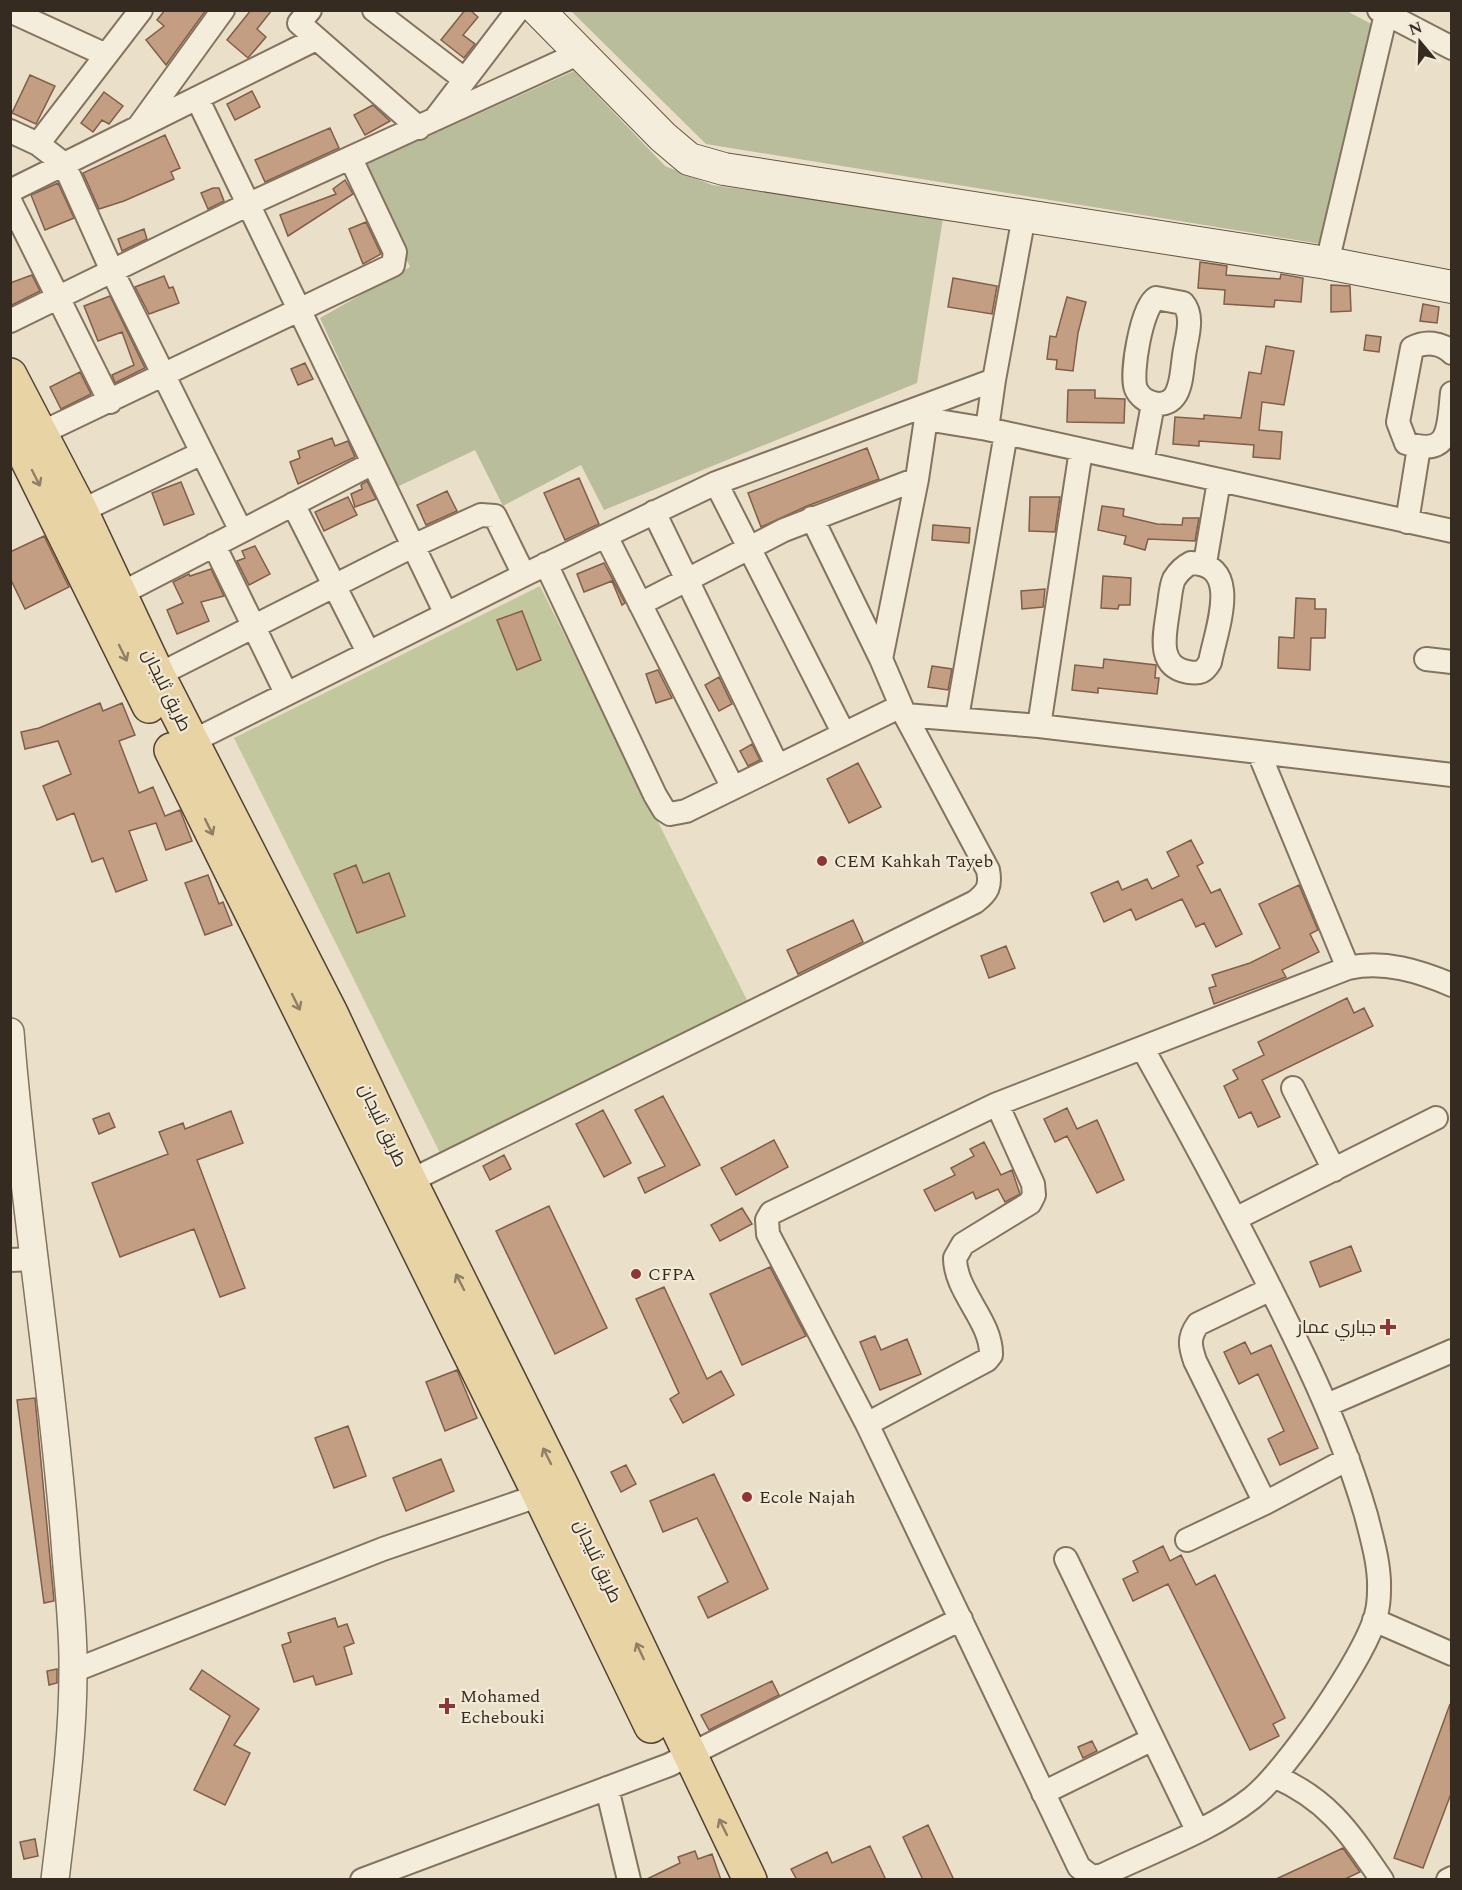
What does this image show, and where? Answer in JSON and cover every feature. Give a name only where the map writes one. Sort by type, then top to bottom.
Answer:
[{"type":"main road","points":[[538,10],[663,137],[689,159],[724,169],[1327,263],[1452,287]]},
{"type":"main road","name":"طريق ثليجان","points":[[10,375],[25,430],[551,1491],[680,1760],[750,1880]]},
{"type":"main road","name":"طريق ثليجان","points":[[25,430],[81,511],[122,593],[158,675],[182,747],[331,1013],[551,1491]]},
{"type":"main road","name":"طريق ثليجان","points":[[680,1760],[724,1880]]},
{"type":"street","points":[[38,144],[141,10]]},
{"type":"street","points":[[137,128],[223,10]]},
{"type":"street","points":[[374,10],[464,79]]},
{"type":"street","points":[[426,124],[518,10]]},
{"type":"street","points":[[10,11],[106,55]]},
{"type":"street","points":[[1327,263],[1383,12],[1452,48]]},
{"type":"street","points":[[298,15],[316,39],[426,124]]},
{"type":"street","points":[[10,191],[316,39]]},
{"type":"street","points":[[10,321],[249,204],[580,53]]},
{"type":"street","points":[[197,98],[446,614]]},
{"type":"street","points":[[10,131],[38,144],[64,164],[112,271],[242,531]]},
{"type":"street","points":[[25,430],[110,402],[393,265],[395,252],[351,159]]},
{"type":"street","points":[[10,201],[60,296],[110,402]]},
{"type":"street","points":[[957,718],[996,431],[994,380],[1024,216]]},
{"type":"street","points":[[1452,352],[1435,344],[1419,344],[1412,348],[1408,356],[1398,422],[1406,442],[1419,447],[1434,446],[1443,442],[1447,434],[1452,393]]},
{"type":"street","points":[[182,747],[546,564],[716,483],[927,412],[994,380]]},
{"type":"street","points":[[1142,464],[1153,404]]},
{"type":"street","points":[[927,412],[996,431],[1452,531]]},
{"type":"street","points":[[881,659],[917,479],[927,412]]},
{"type":"street","points":[[1407,522],[1419,447]]},
{"type":"street","points":[[1039,726],[1081,450]]},
{"type":"street","points":[[81,511],[202,453]]},
{"type":"street","points":[[122,593],[374,463]]},
{"type":"street","points":[[640,604],[747,547],[812,518],[917,479]]},
{"type":"street","points":[[1205,563],[1220,481]]},
{"type":"street","points":[[716,483],[844,734]]},
{"type":"street","points":[[293,504],[368,652]]},
{"type":"street","points":[[654,512],[777,765]]},
{"type":"street","points":[[158,675],[413,546],[489,514],[495,516],[524,575]]},
{"type":"street","points":[[410,1181],[975,902],[987,892],[990,882],[988,870],[903,710],[881,659],[812,518]]},
{"type":"street","points":[[606,537],[732,786]]},
{"type":"street","points":[[214,545],[286,693]]},
{"type":"street","points":[[546,564],[664,810],[670,814],[686,811],[777,765],[903,710],[1452,776]]},
{"type":"street","points":[[1426,659],[1452,663]]},
{"type":"street","points":[[1260,753],[1348,968]]},
{"type":"street","points":[[1143,1049],[1237,1218],[1328,1405],[1367,1518],[1378,1568],[1379,1590],[1374,1620],[1349,1672],[1274,1776],[1254,1796],[1232,1813],[1103,1875],[1092,1876],[1080,1867],[867,1424],[768,1234],[766,1220],[771,1213],[997,1104],[1348,968],[1386,965],[1423,974],[1452,985]]},
{"type":"street","points":[[10,1032],[23,1259],[62,1495],[73,1671],[72,1731],[55,1880]]},
{"type":"street","points":[[1293,1088],[1334,1170]]},
{"type":"street","points":[[867,1424],[987,1360],[991,1355],[986,1335],[956,1270],[955,1258],[963,1244],[1030,1203],[1034,1195],[1033,1184],[997,1104]]},
{"type":"street","points":[[1237,1218],[1436,1118]]},
{"type":"street","points":[[1265,1503],[1190,1345],[1191,1334],[1198,1324],[1271,1289]]},
{"type":"street","points":[[1328,1405],[1452,1351]]},
{"type":"street","points":[[1187,1540],[1265,1503],[1348,1459]]},
{"type":"street","points":[[73,1671],[383,1549],[551,1491]]},
{"type":"street","points":[[1066,1559],[1197,1830]]},
{"type":"street","points":[[362,1880],[680,1760],[961,1619]]},
{"type":"street","points":[[1374,1620],[1452,1654]]},
{"type":"street","points":[[1043,1792],[1153,1739]]},
{"type":"street","points":[[1274,1776],[1298,1786],[1343,1823],[1382,1880]]},
{"type":"street","points":[[607,1788],[629,1880]]},
{"type":"green space","points":[[1345,10],[1379,28],[1327,245],[706,144],[571,11]]},
{"type":"green space","points":[[574,71],[665,166],[712,185],[943,218],[917,383],[604,510],[581,465],[503,506],[475,450],[397,487],[320,318],[410,267],[365,165]]},
{"type":"green space","points":[[540,586],[748,1002],[440,1153],[234,738]]},
{"type":"building","points":[[165,10],[206,10],[166,65],[146,40],[164,26],[157,20]]},
{"type":"building","points":[[251,10],[272,10],[257,29],[266,37],[248,58],[227,40]]},
{"type":"building","points":[[465,10],[470,10],[478,17],[463,35],[475,44],[464,58],[441,40]]},
{"type":"building","points":[[30,75],[55,86],[36,124],[12,113]]},
{"type":"building","points":[[252,91],[260,107],[235,120],[227,104]]},
{"type":"building","points":[[104,92],[123,106],[109,124],[102,120],[93,132],[81,123]]},
{"type":"building","points":[[373,105],[390,121],[365,135],[354,115]]},
{"type":"building","points":[[330,128],[339,148],[265,182],[255,160]]},
{"type":"building","points":[[165,135],[180,168],[171,172],[174,179],[124,201],[99,209],[83,173]]},
{"type":"building","points":[[345,180],[353,194],[288,236],[280,215],[336,194],[333,189]]},
{"type":"building","points":[[58,183],[74,218],[45,230],[31,195]]},
{"type":"building","points":[[219,188],[224,201],[208,209],[201,193]]},
{"type":"building","points":[[366,222],[381,254],[363,264],[349,229]]},
{"type":"building","points":[[144,229],[147,239],[122,251],[118,239]]},
{"type":"building","points":[[1200,262],[1227,266],[1226,275],[1280,279],[1281,274],[1303,278],[1301,302],[1275,300],[1274,307],[1224,304],[1225,290],[1198,288]]},
{"type":"building","points":[[32,275],[40,291],[10,306],[10,283]]},
{"type":"building","points":[[164,276],[169,288],[173,287],[179,303],[149,314],[135,287]]},
{"type":"building","points":[[953,278],[997,286],[992,314],[948,307]]},
{"type":"building","points":[[1331,285],[1350,286],[1351,311],[1331,312]]},
{"type":"building","points":[[110,296],[145,368],[115,383],[112,375],[134,365],[122,332],[98,341],[84,306]]},
{"type":"building","points":[[1067,297],[1086,302],[1078,333],[1073,371],[1056,369],[1057,360],[1047,359],[1050,336],[1056,337]]},
{"type":"building","points":[[1423,304],[1439,307],[1437,323],[1420,321]]},
{"type":"building","points":[[1366,335],[1381,337],[1379,352],[1364,350]]},
{"type":"building","points":[[1266,346],[1294,351],[1284,405],[1262,402],[1259,430],[1282,432],[1280,459],[1253,457],[1254,445],[1199,441],[1199,446],[1173,444],[1175,417],[1204,419],[1204,415],[1241,418],[1249,372],[1261,374]]},
{"type":"building","points":[[305,363],[313,379],[298,385],[291,369]]},
{"type":"building","points":[[80,372],[91,394],[61,409],[50,387]]},
{"type":"building","points":[[1068,390],[1095,390],[1095,398],[1125,399],[1124,423],[1067,422]]},
{"type":"building","points":[[332,438],[335,446],[348,441],[355,457],[298,484],[290,462],[300,458],[298,451]]},
{"type":"building","points":[[867,448],[879,479],[807,506],[761,527],[748,493]]},
{"type":"building","points":[[579,478],[599,524],[565,540],[544,493]]},
{"type":"building","points":[[367,481],[376,499],[355,507],[351,494],[362,489],[361,485]]},
{"type":"building","points":[[181,482],[194,514],[164,525],[152,493]]},
{"type":"building","points":[[447,491],[457,511],[426,525],[417,505]]},
{"type":"building","points":[[348,497],[357,515],[324,531],[315,512]]},
{"type":"building","points":[[1030,497],[1060,497],[1055,532],[1029,531]]},
{"type":"building","points":[[1102,506],[1124,509],[1123,516],[1157,524],[1182,525],[1183,518],[1199,518],[1195,541],[1148,539],[1145,550],[1124,544],[1126,536],[1098,530]]},
{"type":"building","points":[[933,525],[970,528],[969,543],[932,540]]},
{"type":"building","points":[[44,536],[69,587],[25,609],[10,578],[10,552]]},
{"type":"building","points":[[255,546],[270,574],[249,585],[237,561],[245,558],[242,551]]},
{"type":"building","points":[[604,563],[625,603],[622,605],[612,581],[584,592],[577,574]]},
{"type":"building","points":[[211,569],[224,596],[201,602],[209,621],[177,634],[167,610],[183,603],[173,582],[189,574],[190,576]]},
{"type":"building","points":[[1103,576],[1131,578],[1130,605],[1119,605],[1118,609],[1101,608]]},
{"type":"building","points":[[1045,589],[1043,607],[1022,609],[1021,591]]},
{"type":"building","points":[[1296,598],[1315,599],[1315,609],[1326,609],[1325,638],[1311,638],[1310,670],[1278,668],[1279,637],[1294,638]]},
{"type":"building","points":[[522,611],[541,660],[517,670],[497,620]]},
{"type":"building","points":[[1104,659],[1156,665],[1155,678],[1159,678],[1157,694],[1098,688],[1098,693],[1072,690],[1075,665],[1103,668]]},
{"type":"building","points":[[932,666],[952,669],[948,690],[928,687]]},
{"type":"building","points":[[658,670],[672,698],[656,703],[646,674]]},
{"type":"building","points":[[719,677],[732,704],[719,711],[705,685]]},
{"type":"building","points":[[100,703],[103,711],[122,703],[135,735],[119,741],[139,793],[153,787],[165,816],[180,810],[192,841],[166,850],[156,823],[129,831],[147,880],[116,892],[103,858],[92,862],[74,813],[57,820],[43,786],[71,774],[58,741],[25,749],[21,732],[39,728]]},
{"type":"building","points":[[752,744],[760,760],[748,766],[740,751]]},
{"type":"building","points":[[858,763],[881,807],[849,823],[827,779]]},
{"type":"building","points":[[1191,840],[1203,863],[1197,866],[1211,893],[1220,889],[1242,934],[1216,947],[1204,923],[1196,927],[1182,899],[1136,920],[1131,909],[1104,922],[1091,893],[1118,881],[1122,890],[1147,879],[1152,889],[1179,876],[1167,852]]},
{"type":"building","points":[[356,865],[363,883],[389,873],[405,916],[357,933],[334,874]]},
{"type":"building","points":[[208,875],[219,904],[223,902],[232,925],[205,935],[185,883]]},
{"type":"building","points":[[1299,885],[1318,930],[1310,934],[1319,952],[1282,970],[1286,977],[1214,1004],[1209,988],[1216,986],[1212,975],[1250,963],[1280,948],[1259,904]]},
{"type":"building","points":[[853,920],[863,942],[798,974],[787,950]]},
{"type":"building","points":[[1006,946],[1015,968],[989,978],[981,956]]},
{"type":"building","points":[[1347,998],[1354,1013],[1364,1008],[1373,1026],[1262,1080],[1280,1117],[1258,1127],[1251,1112],[1239,1118],[1224,1086],[1238,1079],[1233,1070],[1264,1055],[1258,1042]]},
{"type":"building","points":[[663,1096],[700,1165],[645,1193],[638,1178],[665,1166],[635,1110]]},
{"type":"building","points":[[1067,1108],[1077,1129],[1097,1120],[1124,1180],[1097,1193],[1067,1136],[1055,1142],[1044,1119]]},
{"type":"building","points":[[603,1110],[631,1163],[604,1177],[576,1124]]},
{"type":"building","points":[[231,1111],[243,1143],[197,1160],[245,1288],[220,1297],[194,1229],[120,1257],[92,1183],[168,1154],[159,1132],[183,1123],[185,1129]]},
{"type":"building","points":[[109,1113],[115,1127],[99,1134],[93,1119]]},
{"type":"building","points":[[774,1140],[788,1167],[736,1195],[721,1168]]},
{"type":"building","points":[[984,1142],[1001,1175],[1012,1170],[1020,1194],[1005,1202],[998,1189],[976,1199],[973,1192],[935,1211],[924,1190],[955,1175],[951,1168],[974,1156],[970,1149]]},
{"type":"building","points":[[504,1155],[511,1169],[490,1180],[483,1166]]},
{"type":"building","points":[[549,1206],[607,1328],[555,1354],[496,1231]]},
{"type":"building","points":[[742,1208],[752,1224],[720,1241],[711,1225]]},
{"type":"building","points":[[1351,1246],[1361,1271],[1320,1287],[1310,1262]]},
{"type":"building","points":[[770,1267],[806,1336],[742,1365],[710,1294]]},
{"type":"building","points":[[664,1287],[707,1379],[721,1371],[734,1395],[683,1423],[670,1399],[679,1393],[636,1299]]},
{"type":"building","points":[[875,1336],[881,1350],[907,1339],[921,1374],[880,1390],[860,1342]]},
{"type":"building","points":[[1245,1342],[1251,1354],[1271,1345],[1318,1448],[1280,1465],[1268,1439],[1284,1431],[1258,1374],[1239,1384],[1224,1352]]},
{"type":"building","points":[[457,1370],[477,1418],[445,1431],[426,1382]]},
{"type":"building","points":[[35,1398],[54,1601],[44,1603],[17,1400]]},
{"type":"building","points":[[348,1426],[366,1476],[334,1488],[315,1438]]},
{"type":"building","points":[[441,1459],[454,1491],[406,1511],[393,1478]]},
{"type":"building","points":[[626,1465],[636,1484],[621,1492],[611,1472]]},
{"type":"building","points":[[714,1474],[768,1589],[708,1618],[698,1597],[728,1582],[697,1518],[663,1532],[650,1501]]},
{"type":"building","points":[[1163,1546],[1170,1561],[1181,1555],[1196,1585],[1215,1575],[1285,1718],[1273,1724],[1279,1736],[1250,1750],[1168,1584],[1133,1601],[1123,1579],[1138,1572],[1133,1561]]},
{"type":"building","points":[[335,1618],[338,1627],[347,1624],[354,1643],[344,1647],[352,1674],[316,1685],[313,1676],[294,1682],[282,1645],[291,1642],[288,1633]]},
{"type":"building","points":[[57,1669],[57,1683],[49,1685],[47,1671]]},
{"type":"building","points":[[202,1670],[259,1709],[234,1745],[250,1753],[225,1805],[194,1790],[230,1716],[190,1689]]},
{"type":"building","points":[[772,1681],[779,1695],[709,1730],[701,1715]]},
{"type":"building","points":[[1450,1704],[1452,1791],[1423,1868],[1394,1858]]},
{"type":"building","points":[[1092,1741],[1097,1751],[1083,1758],[1078,1747]]},
{"type":"building","points":[[928,1825],[954,1880],[923,1880],[903,1837]]},
{"type":"building","points":[[35,1839],[38,1856],[24,1859],[20,1842]]},
{"type":"building","points":[[870,1846],[886,1880],[797,1880],[791,1869],[827,1852],[832,1863]]},
{"type":"building","points":[[1343,1848],[1360,1872],[1343,1880],[1274,1880]]},
{"type":"building","points":[[695,1851],[698,1859],[712,1854],[721,1880],[645,1880],[680,1863],[678,1857]]},
{"type":"place","name":"CEM Kahkah Tayeb","points":[[822,861]]},
{"type":"place","name":"CFPA","points":[[636,1274]]},
{"type":"place","name":"جباري عمار","points":[[1388,1327]]},
{"type":"place","name":"Ecole Najah","points":[[747,1497]]},
{"type":"place","name":"Mohamed Echebouki","points":[[447,1706]]}]
